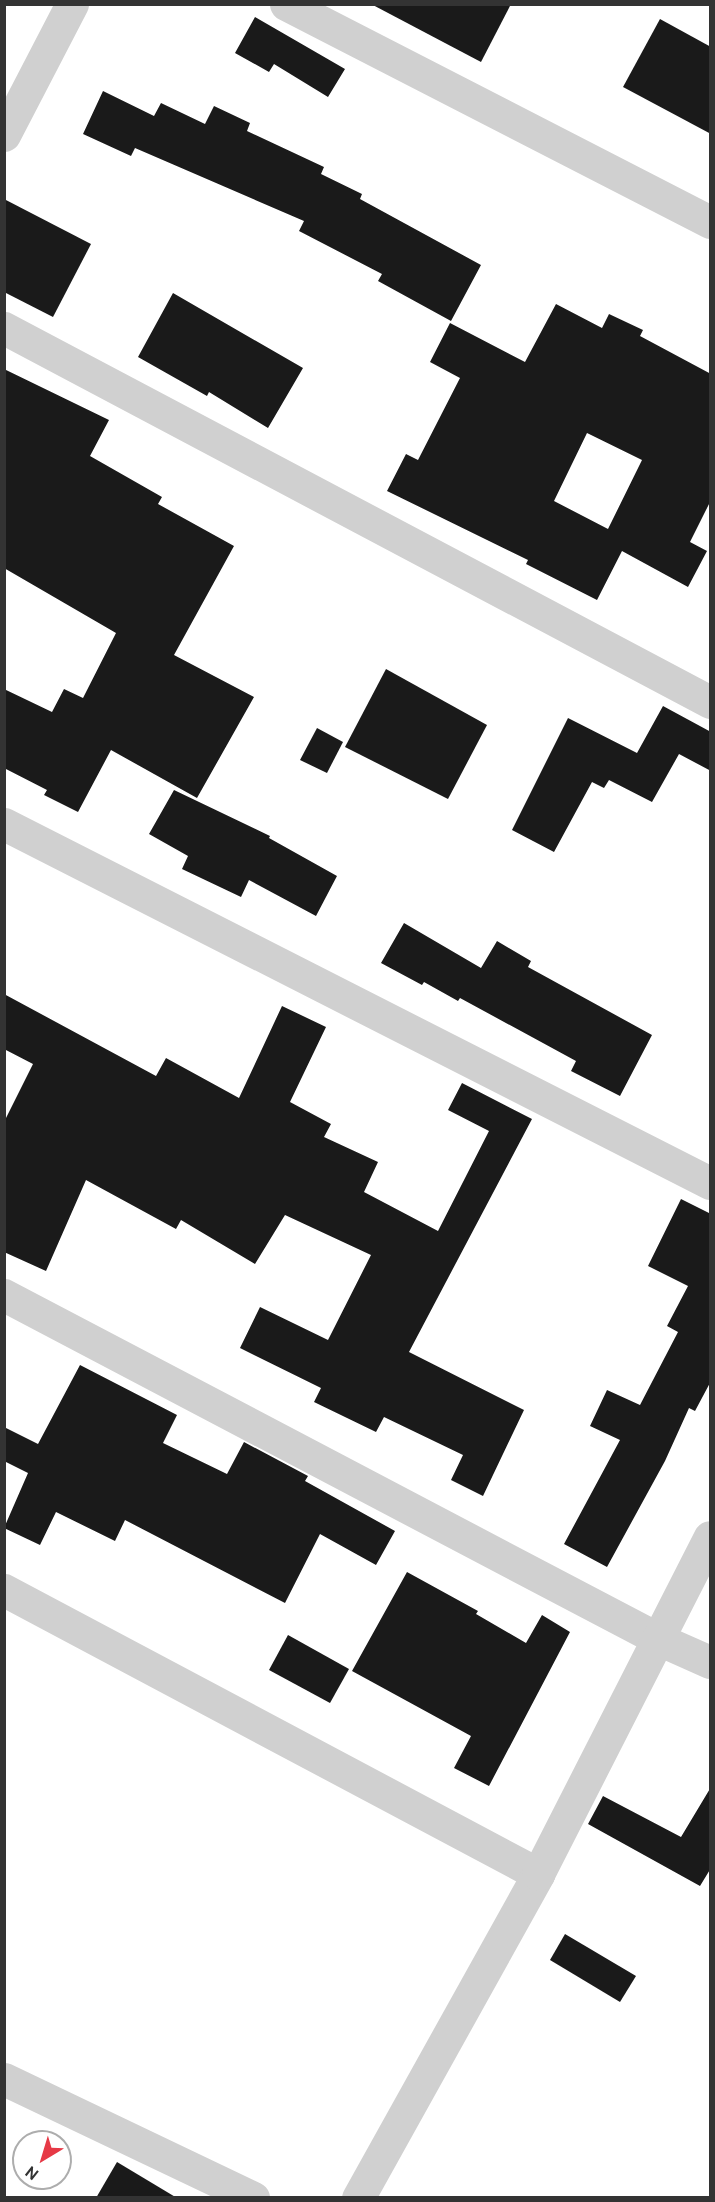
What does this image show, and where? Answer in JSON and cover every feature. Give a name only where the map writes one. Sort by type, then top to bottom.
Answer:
[{"type":"street","points":[[4,135],[72,4]]},
{"type":"street","points":[[286,4],[711,222]]},
{"type":"street","points":[[4,328],[711,702]]},
{"type":"street","points":[[4,824],[711,1183]]},
{"type":"street","points":[[4,1295],[658,1639],[711,1662]]},
{"type":"street","points":[[358,2198],[538,1874],[711,1537]]},
{"type":"street","points":[[4,1590],[538,1874]]},
{"type":"street","points":[[4,2079],[254,2198]]},
{"type":"building","points":[[371,4],[511,4],[481,62]]},
{"type":"building","points":[[255,17],[345,69],[328,97],[274,64],[269,72],[235,53]]},
{"type":"building","points":[[660,19],[711,47],[711,134],[623,87]]},
{"type":"building","points":[[103,91],[154,116],[161,103],[205,124],[214,106],[250,123],[247,131],[324,167],[321,174],[362,194],[360,199],[481,265],[451,321],[378,281],[382,274],[299,231],[304,221],[135,148],[131,156],[83,134]]},
{"type":"building","points":[[4,199],[91,244],[53,317],[4,292]]},
{"type":"building","points":[[173,293],[303,368],[268,428],[209,392],[207,396],[138,357]]},
{"type":"building","points":[[556,304],[602,328],[609,314],[643,330],[640,336],[711,374],[711,500],[690,542],[707,551],[688,587],[622,551],[597,600],[526,564],[528,560],[387,491],[406,454],[418,460],[460,378],[430,362],[450,323],[525,362]],"holes":[[[587,433],[642,460],[608,529],[554,501]]]},
{"type":"building","points":[[4,369],[109,420],[90,456],[162,497],[158,504],[234,546],[174,655],[254,697],[197,798],[111,750],[78,812],[44,795],[47,790],[4,768],[4,689],[52,712],[64,689],[83,698],[116,633],[4,568]]},
{"type":"building","points":[[386,669],[487,725],[448,799],[345,747]]},
{"type":"building","points":[[663,706],[711,732],[711,771],[679,754],[652,802],[609,780],[604,788],[592,782],[554,852],[512,830],[568,718],[637,753]]},
{"type":"building","points":[[317,728],[343,742],[327,773],[300,760]]},
{"type":"building","points":[[174,790],[270,836],[269,838],[337,876],[316,916],[249,880],[241,897],[182,869],[188,856],[149,834]]},
{"type":"building","points":[[404,923],[481,968],[497,941],[531,961],[528,967],[652,1035],[620,1096],[571,1071],[576,1061],[460,998],[458,1001],[424,982],[422,985],[381,963]]},
{"type":"building","points":[[4,994],[156,1076],[166,1058],[239,1098],[282,1006],[326,1027],[290,1102],[331,1124],[324,1137],[378,1162],[364,1192],[438,1231],[489,1131],[448,1110],[462,1083],[532,1119],[409,1352],[524,1410],[483,1496],[451,1480],[463,1455],[384,1417],[376,1432],[314,1402],[321,1388],[240,1348],[260,1307],[328,1340],[371,1255],[285,1215],[255,1264],[181,1220],[176,1229],[86,1180],[46,1271],[4,1252],[4,1122],[33,1064],[4,1049]]},
{"type":"building","points":[[681,1199],[711,1214],[711,1381],[695,1411],[689,1408],[665,1461],[607,1567],[564,1544],[620,1440],[590,1426],[607,1390],[640,1405],[678,1332],[667,1326],[688,1286],[648,1266]]},
{"type":"building","points":[[80,1365],[177,1415],[163,1443],[227,1474],[244,1442],[308,1476],[305,1481],[395,1531],[376,1565],[320,1534],[285,1603],[125,1520],[115,1541],[56,1512],[40,1545],[4,1528],[28,1473],[4,1461],[4,1427],[38,1444]]},
{"type":"building","points":[[407,1572],[478,1611],[476,1614],[526,1643],[542,1615],[570,1632],[489,1786],[454,1768],[471,1736],[352,1671]]},
{"type":"building","points":[[288,1635],[349,1669],[330,1703],[269,1670]]},
{"type":"building","points":[[711,1787],[711,1868],[700,1886],[588,1824],[603,1796],[681,1837]]},
{"type":"building","points":[[565,1934],[636,1976],[620,2002],[550,1960]]},
{"type":"building","points":[[117,2162],[177,2198],[96,2198]]}]
